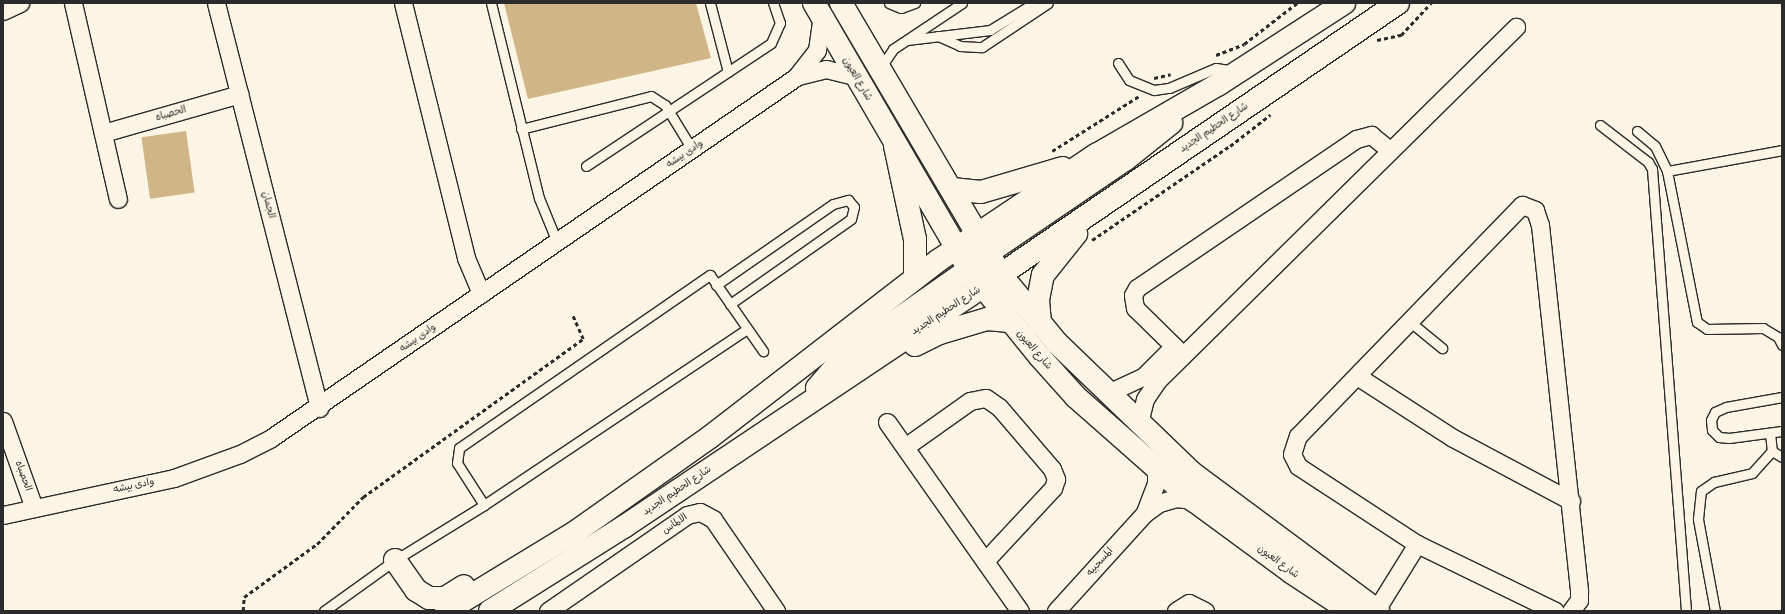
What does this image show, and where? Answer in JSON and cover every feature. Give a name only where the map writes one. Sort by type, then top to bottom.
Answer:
[{"type":"main road","name":"شارع العيون","points":[[841,3],[881,75],[952,189],[1001,275],[1040,323],[1138,423],[1192,473],[1242,513],[1377,610]]},
{"type":"main road","points":[[808,402],[844,357],[968,268],[983,244],[1096,155],[1219,84],[1344,3]]},
{"type":"main road","name":"شارع الحطيم الجديد","points":[[490,611],[625,526],[808,402],[1001,275],[1108,200],[1398,3]]},
{"type":"main road","name":"شارع العيون","points":[[818,10],[895,146],[981,288],[1076,397],[1193,500],[1290,572],[1350,611]]},
{"type":"main road","points":[[446,611],[574,533],[710,438],[915,276],[957,248],[983,244],[1126,159],[1219,84]]},
{"type":"main road","points":[[895,146],[915,239],[915,276]]},
{"type":"main road","points":[[952,189],[990,190],[1096,155]]},
{"type":"main road","points":[[1040,323],[1038,300],[1044,271],[1108,200]]},
{"type":"main road","points":[[981,288],[979,269],[983,244]]},
{"type":"main road","points":[[869,362],[895,355],[950,330],[987,319],[1009,321]]},
{"type":"main road","points":[[395,560],[422,595],[437,599],[536,544],[574,533]]},
{"type":"street","points":[[3,11],[20,3]]},
{"type":"street","points":[[73,3],[118,198]]},
{"type":"street","name":"الجمان","points":[[216,3],[319,408]]},
{"type":"street","points":[[402,3],[466,258],[482,294]]},
{"type":"street","name":"وادى بيشه","points":[[3,516],[208,467],[271,438],[319,408],[796,77],[817,50],[818,10]]},
{"type":"street","points":[[1108,393],[1154,375],[1178,350],[1516,27]]},
{"type":"street","name":"وادى بيشه","points":[[796,77],[826,69],[855,76]]},
{"type":"street","name":"الحصباه","points":[[103,133],[240,94]]},
{"type":"street","points":[[1178,350],[1135,308],[1133,295],[1137,288],[1356,139],[1371,135],[1388,149]]},
{"type":"street","points":[[1555,611],[1485,580],[1417,544],[1294,461],[1294,441],[1516,208],[1522,205],[1535,210],[1540,224],[1571,501],[1579,600],[1571,611]]},
{"type":"street","points":[[1138,423],[1154,375]]},
{"type":"street","points":[[1357,376],[1453,438],[1571,501]]},
{"type":"street","points":[[905,447],[970,401],[986,398],[999,407],[1052,469],[1056,478],[1053,488],[985,561]]},
{"type":"street","name":"الحصباه","points":[[3,421],[34,508]]},
{"type":"street","points":[[887,422],[1020,611]]},
{"type":"street","name":"المسحبيه","points":[[1145,513],[1156,483],[1156,468]]},
{"type":"street","name":"المسحبيه","points":[[1056,611],[1145,513],[1159,503],[1176,498],[1193,500]]},
{"type":"street","name":"الالماس","points":[[548,611],[687,515],[700,512],[713,519],[776,611]]},
{"type":"street","points":[[1377,610],[1417,544]]},
{"type":"street","points":[[1176,611],[1189,603],[1205,611]]},
{"type":"lane","points":[[491,3],[542,210],[557,242]]},
{"type":"lane","points":[[710,3],[728,72]]},
{"type":"lane","points":[[586,166],[668,110],[728,72],[775,37],[780,23],[773,3]]},
{"type":"lane","points":[[889,3],[901,8],[915,3]]},
{"type":"lane","points":[[881,75],[885,58],[907,40],[962,3]]},
{"type":"lane","points":[[907,40],[990,30],[1034,3]]},
{"type":"lane","points":[[938,36],[960,46],[982,47],[1048,3]]},
{"type":"lane","points":[[1118,63],[1129,80],[1154,90],[1169,88],[1216,68],[1232,68],[1238,72]]},
{"type":"lane","points":[[521,129],[646,97],[657,98],[668,110],[692,149]]},
{"type":"lane","points":[[1600,125],[1648,162],[1652,170],[1686,611]]},
{"type":"lane","points":[[1637,131],[1655,146],[1668,171],[1697,322],[1706,329],[1763,328],[1781,342]]},
{"type":"lane","points":[[1668,171],[1782,150]]},
{"type":"lane","points":[[716,285],[833,204],[848,200],[854,207],[851,219],[730,304]]},
{"type":"lane","points":[[484,505],[457,463],[459,448],[710,275],[763,351]]},
{"type":"lane","points":[[1409,321],[1442,348]]},
{"type":"lane","points":[[324,611],[395,560],[484,505],[747,330]]},
{"type":"lane","points":[[1782,397],[1726,406],[1715,412],[1711,420],[1712,430],[1719,437],[1782,431]]},
{"type":"lane","points":[[1770,433],[1772,451],[1782,458]]},
{"type":"lane","points":[[1715,611],[1698,519],[1701,491],[1714,482],[1752,472],[1772,451]]},
{"type":"path","points":[[1374,41],[1401,35],[1431,3]]},
{"type":"path","points":[[1089,242],[1230,146],[1274,111]]},
{"type":"path","points":[[243,611],[244,597],[317,544],[363,497],[583,339],[572,314]]},
{"type":"building","points":[[504,3],[696,3],[711,58],[528,99]]},
{"type":"building","points":[[186,131],[195,192],[150,199],[141,137]]}]
